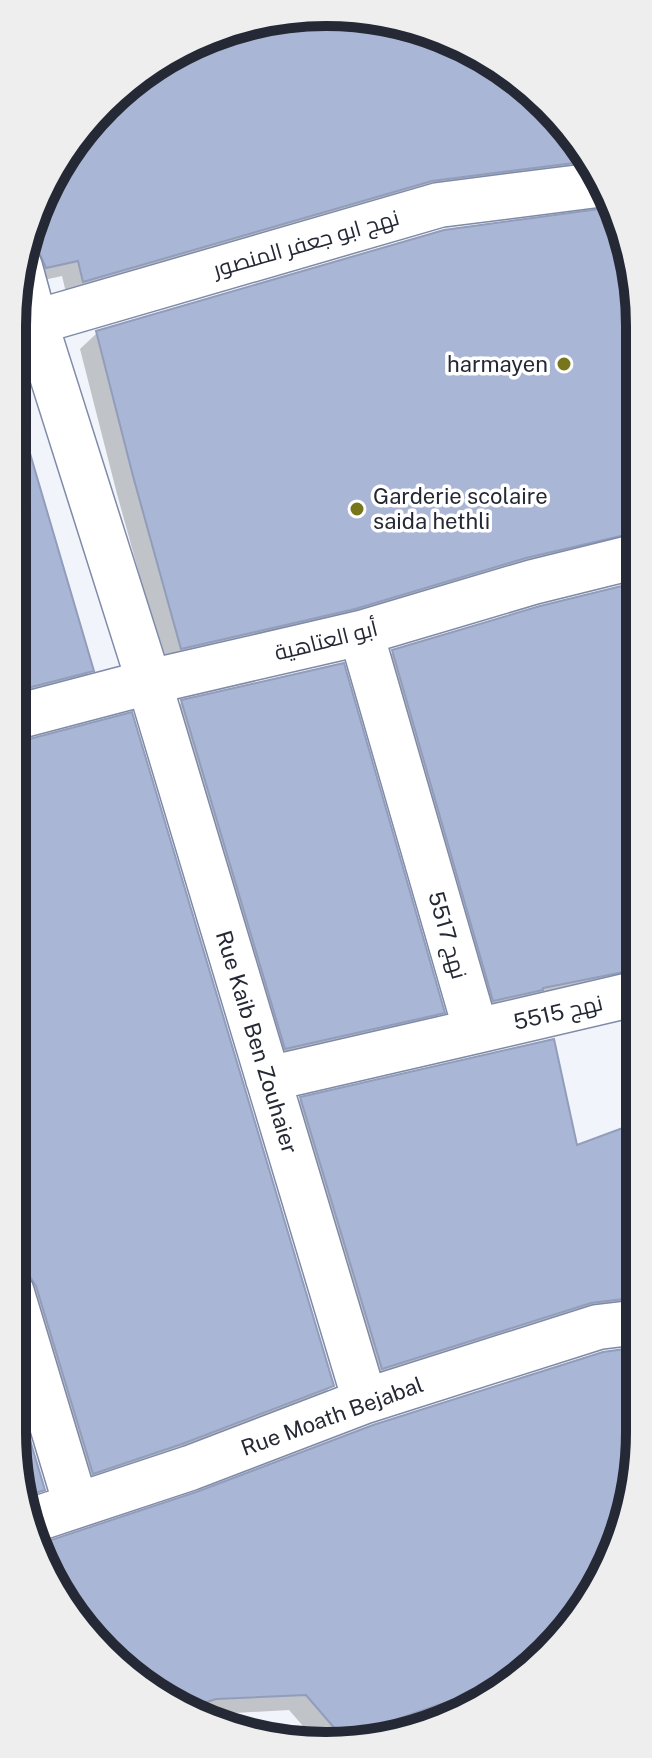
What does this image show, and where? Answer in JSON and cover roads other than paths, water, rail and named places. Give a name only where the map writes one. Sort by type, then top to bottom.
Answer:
[{"type":"street","name":"نهج ابو جعفر المنصور","points":[[26,324],[439,205],[591,186]]},
{"type":"street","name":"Rue Kaib Ben Zouhaier","points":[[26,334],[149,682],[365,1401]]},
{"type":"street","name":"أبو العتاهية","points":[[26,714],[361,633],[533,582],[626,559]]},
{"type":"street","name":"نهج 5517","points":[[361,633],[476,1031]]},
{"type":"street","name":"نهج 5515","points":[[476,1031],[626,996]]},
{"type":"street","points":[[268,1079],[476,1031]]},
{"type":"street","name":"Rue Moath Bejabal","points":[[39,1518],[190,1468],[365,1401],[598,1327],[626,1324]]},
{"type":"street","points":[[26,1339],[76,1505]]},
{"type":"place","name":"harmayen","points":[[564,364]]},
{"type":"place","name":"Garderie scolaire saida hethli","points":[[357,509]]}]
